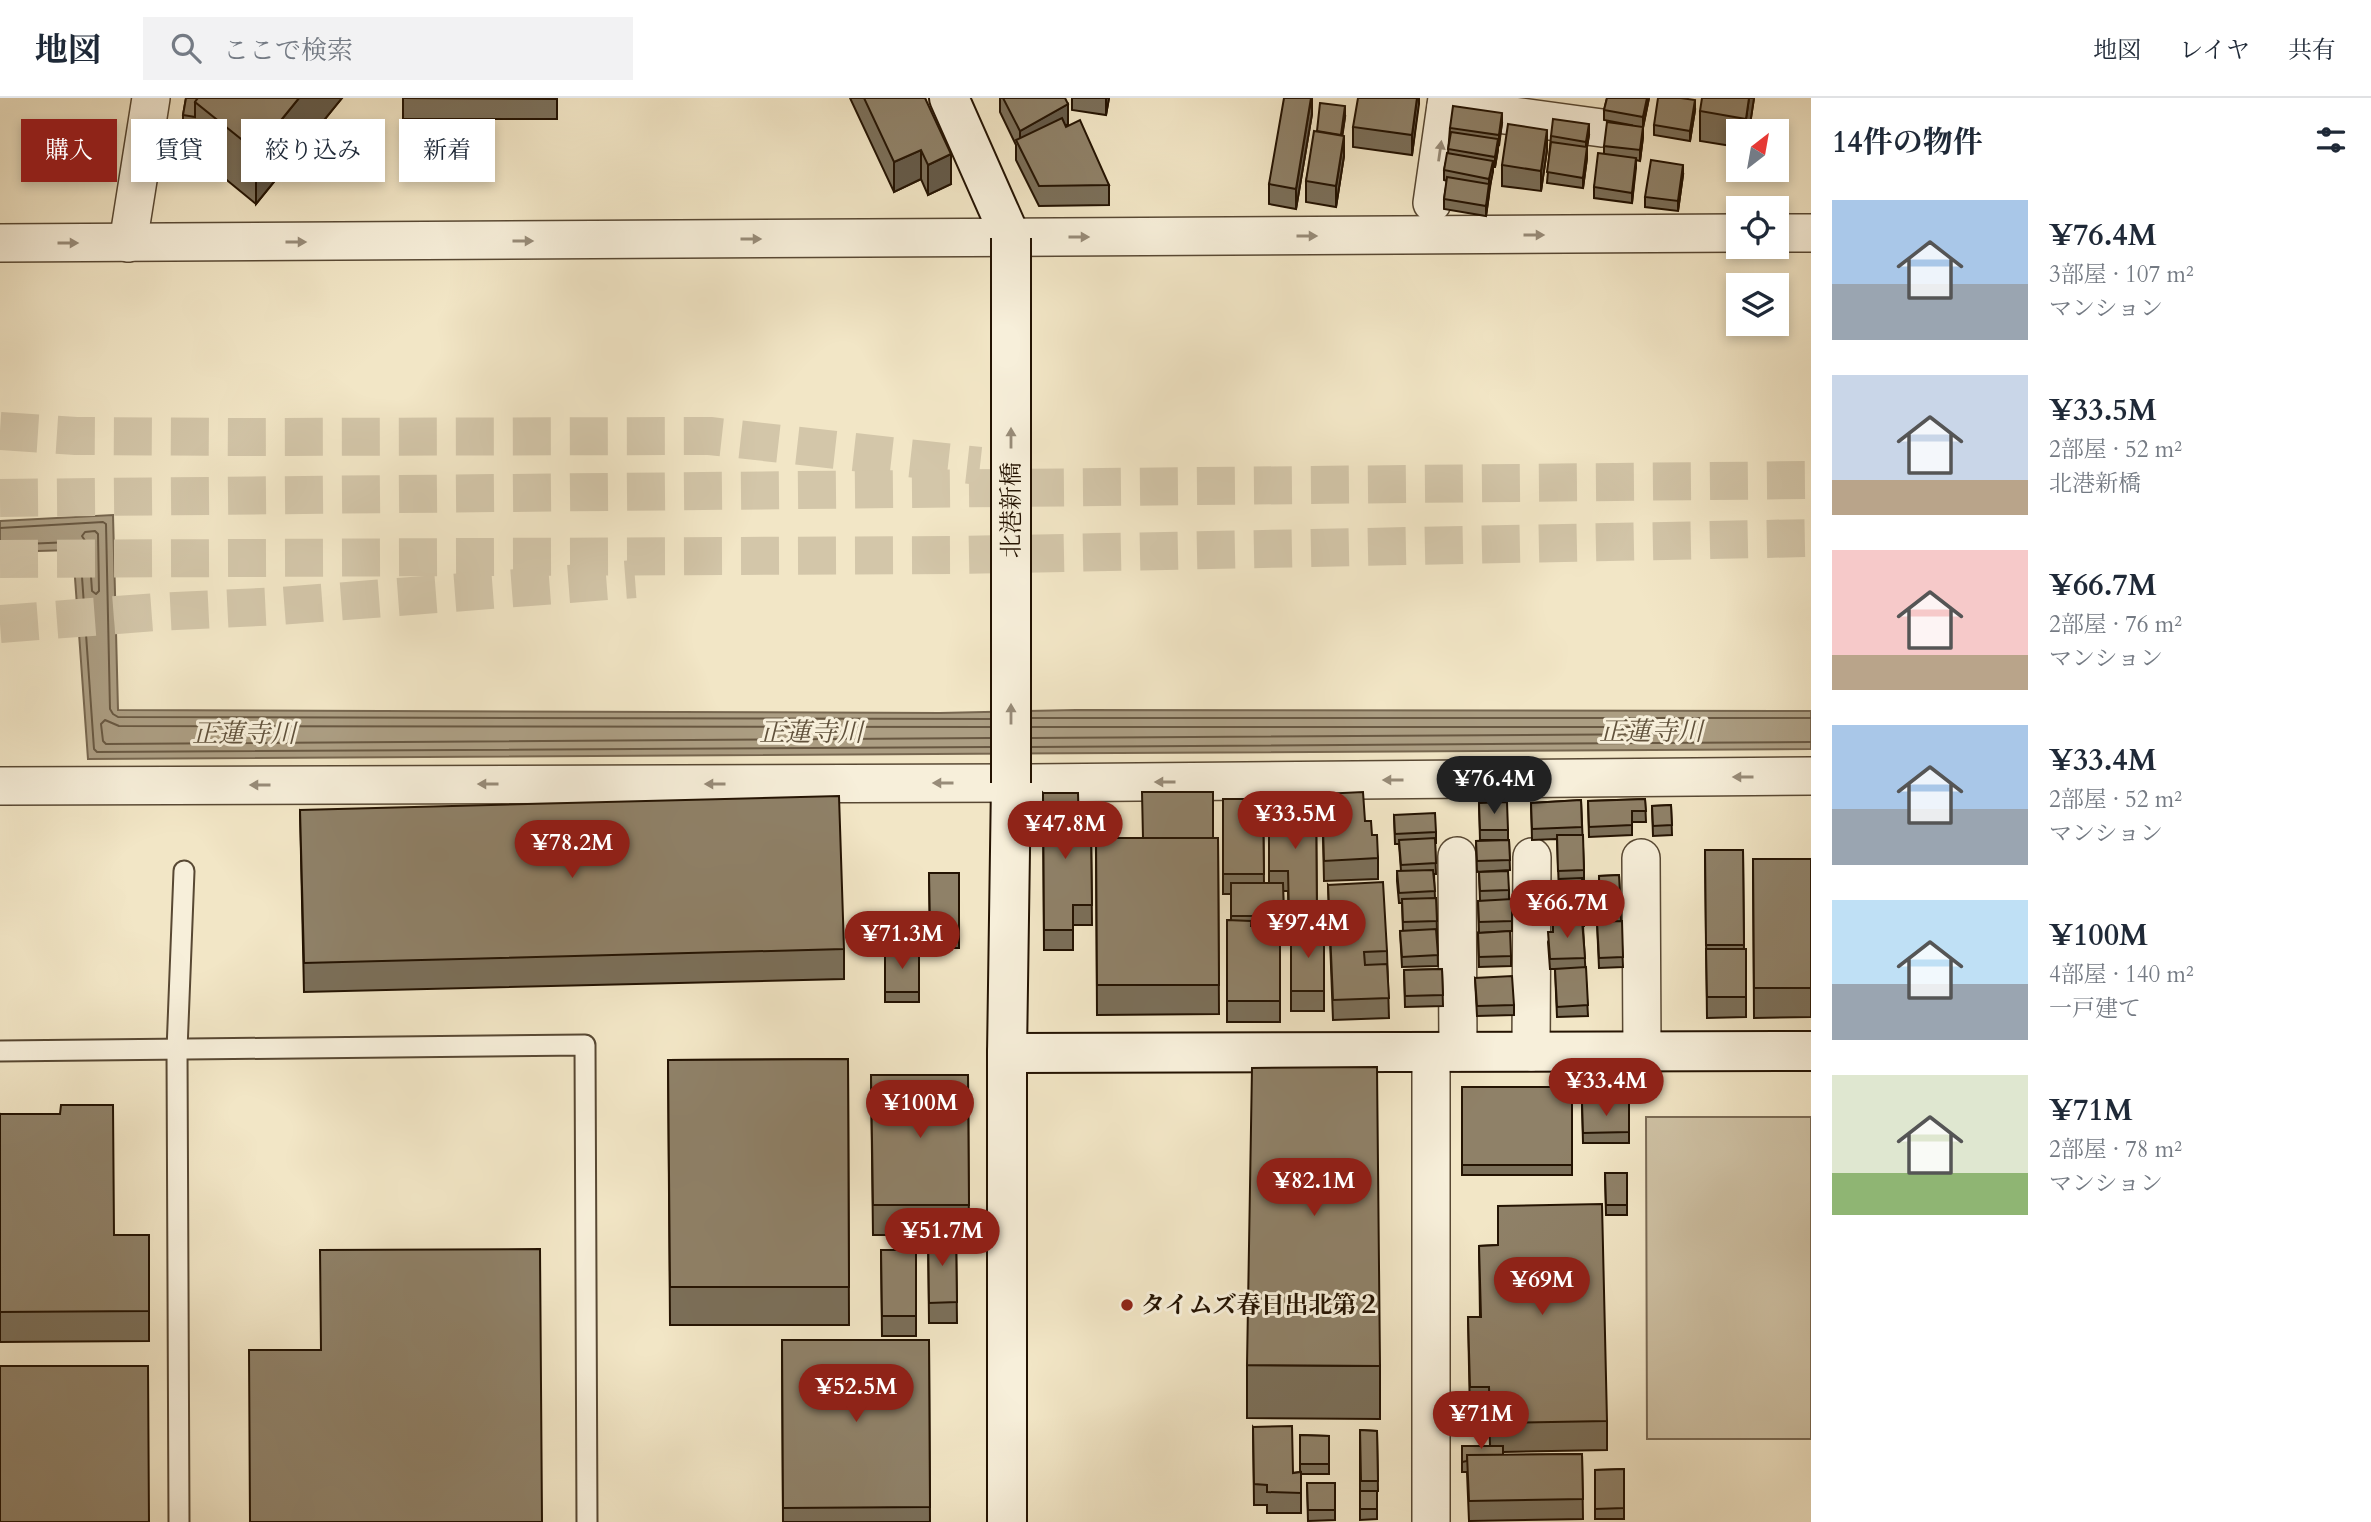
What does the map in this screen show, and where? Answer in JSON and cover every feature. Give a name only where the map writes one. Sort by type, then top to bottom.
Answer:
[{"type":"street","points":[[128,243],[151,98]]},
{"type":"street","points":[[948,98],[1011,238]]},
{"type":"street","points":[[1432,203],[1447,102],[1602,128]]},
{"type":"street","points":[[0,243],[1726,233]]},
{"type":"street","points":[[1789,233],[1811,233]]},
{"type":"street","name":"北港新橋","points":[[1007,1522],[1011,238]]},
{"type":"street","points":[[0,786],[1011,783],[1811,776]]},
{"type":"street","points":[[1431,1522],[1445,1052],[1457,856]]},
{"type":"street","points":[[1531,1052],[1532,857]]},
{"type":"street","points":[[1641,858],[1642,1052]]},
{"type":"street","points":[[1007,1053],[1811,1051]]},
{"type":"lane","points":[[179,1522],[177,1050],[184,871]]},
{"type":"lane","points":[[0,1051],[585,1045],[587,1522]]},
{"type":"shaded area","points":[[1646,1117],[1811,1117],[1811,1439],[1647,1439]]},
{"type":"water","name":"正蓮寺川","points":[[113,515],[118,710],[940,713],[1076,710],[1811,711],[1811,749],[88,759],[73,550],[0,552],[0,521]]},
{"type":"building","points":[[186,98],[198,98],[195,102],[195,117],[183,115]]},
{"type":"building","points":[[198,98],[299,98],[282,119],[241,119],[241,139],[227,128],[227,119],[216,119],[195,102]]},
{"type":"building","points":[[403,98],[557,98],[557,99]]},
{"type":"building","points":[[864,98],[925,98],[951,154],[928,165],[921,150],[894,162]]},
{"type":"building","points":[[1003,98],[1065,98],[1068,104],[1020,131]]},
{"type":"building","points":[[1284,98],[1311,98],[1296,189],[1269,184]]},
{"type":"building","points":[[1358,98],[1417,98],[1412,135],[1353,127]]},
{"type":"building","points":[[1607,98],[1647,98],[1643,117],[1604,110]]},
{"type":"building","points":[[1658,98],[1695,100],[1690,131],[1654,125]]},
{"type":"building","points":[[1702,98],[1749,98],[1746,119],[1700,111]]},
{"type":"building","points":[[1320,103],[1345,106],[1341,135],[1317,131]]},
{"type":"building","points":[[1453,106],[1502,113],[1499,135],[1450,128]]},
{"type":"building","points":[[1062,118],[1066,127],[1080,120],[1109,185],[1039,186],[1016,140]]},
{"type":"building","points":[[1553,119],[1589,124],[1586,142],[1551,136]]},
{"type":"building","points":[[1607,122],[1643,127],[1640,150],[1604,146]]},
{"type":"building","points":[[1508,124],[1547,130],[1541,171],[1502,165]]},
{"type":"building","points":[[1314,131],[1344,136],[1336,186],[1306,181]]},
{"type":"building","points":[[1451,132],[1498,139],[1495,157],[1448,149]]},
{"type":"building","points":[[1551,142],[1587,147],[1583,178],[1547,172]]},
{"type":"building","points":[[1447,153],[1493,161],[1489,179],[1444,170]]},
{"type":"building","points":[[1598,153],[1636,158],[1632,193],[1594,187]]},
{"type":"building","points":[[1651,160],[1683,165],[1678,201],[1645,197]]},
{"type":"building","points":[[1447,177],[1489,184],[1486,206],[1444,199]]},
{"type":"building","points":[[1142,792],[1213,792],[1213,838],[1143,838]]},
{"type":"building","points":[[1363,792],[1365,821],[1371,821],[1372,835],[1377,835],[1378,858],[1324,861],[1322,794]]},
{"type":"building","points":[[1043,793],[1078,793],[1079,832],[1091,832],[1092,905],[1073,905],[1073,930],[1044,930]]},
{"type":"building","points":[[839,796],[844,949],[304,963],[300,810]]},
{"type":"building","points":[[1223,799],[1263,799],[1264,874],[1223,874]]},
{"type":"building","points":[[1269,799],[1316,799],[1317,915],[1289,916],[1288,871],[1269,871]]},
{"type":"building","points":[[1645,799],[1646,811],[1632,811],[1632,825],[1589,827],[1588,801]]},
{"type":"building","points":[[1581,800],[1582,827],[1532,829],[1531,803]]},
{"type":"building","points":[[1507,802],[1508,830],[1480,830],[1479,803]]},
{"type":"building","points":[[1671,805],[1672,825],[1653,826],[1652,806]]},
{"type":"building","points":[[1435,813],[1436,832],[1395,834],[1394,815]]},
{"type":"building","points":[[1557,835],[1583,835],[1584,870],[1558,871]]},
{"type":"building","points":[[1096,838],[1218,838],[1219,985],[1097,985]]},
{"type":"building","points":[[1435,838],[1436,863],[1401,865],[1399,840]]},
{"type":"building","points":[[1509,840],[1510,860],[1477,861],[1476,841]]},
{"type":"building","points":[[1705,850],[1743,850],[1744,945],[1706,945]]},
{"type":"building","points":[[1753,859],[1811,859],[1811,988],[1754,988]]},
{"type":"building","points":[[1433,870],[1435,891],[1399,893],[1397,871]]},
{"type":"building","points":[[1508,871],[1509,890],[1480,891],[1479,872]]},
{"type":"building","points":[[929,873],[959,873],[959,928],[930,928]]},
{"type":"building","points":[[1619,875],[1621,912],[1600,913],[1599,876]]},
{"type":"building","points":[[1582,878],[1584,916],[1561,917],[1559,879]]},
{"type":"building","points":[[1383,882],[1387,951],[1364,952],[1365,965],[1387,964],[1389,998],[1333,1000],[1328,885]]},
{"type":"building","points":[[1231,883],[1283,883],[1284,916],[1231,916]]},
{"type":"building","points":[[1436,898],[1437,921],[1403,922],[1402,899]]},
{"type":"building","points":[[1512,899],[1512,921],[1479,922],[1478,901]]},
{"type":"building","points":[[1227,920],[1251,921],[1251,926],[1280,926],[1280,1001],[1227,1001]]},
{"type":"building","points":[[1553,920],[1582,920],[1585,958],[1550,959],[1548,932],[1553,932]]},
{"type":"building","points":[[1622,921],[1623,957],[1599,958],[1597,922]]},
{"type":"building","points":[[1291,929],[1324,929],[1324,991],[1291,991]]},
{"type":"building","points":[[1436,929],[1438,955],[1402,957],[1400,931]]},
{"type":"building","points":[[1510,931],[1511,956],[1479,957],[1478,933]]},
{"type":"building","points":[[919,949],[919,992],[885,992],[885,950]]},
{"type":"building","points":[[1706,949],[1746,949],[1746,997],[1707,997]]},
{"type":"building","points":[[1586,967],[1588,1005],[1557,1007],[1555,969]]},
{"type":"building","points":[[1442,969],[1443,995],[1405,996],[1404,970]]},
{"type":"building","points":[[1512,976],[1514,1005],[1477,1006],[1475,978]]},
{"type":"building","points":[[848,1059],[849,1287],[670,1287],[668,1060]]},
{"type":"building","points":[[1377,1067],[1380,1366],[1247,1365],[1252,1068]]},
{"type":"building","points":[[871,1075],[968,1075],[969,1205],[873,1205]]},
{"type":"building","points":[[1462,1087],[1572,1087],[1572,1165],[1462,1165]]},
{"type":"building","points":[[1582,1103],[1629,1103],[1629,1132],[1583,1133]]},
{"type":"building","points":[[61,1105],[113,1105],[114,1235],[149,1235],[149,1311],[0,1312],[0,1114],[60,1114]]},
{"type":"building","points":[[1605,1173],[1627,1173],[1627,1205],[1606,1205]]},
{"type":"building","points":[[1602,1204],[1607,1421],[1490,1423],[1489,1387],[1470,1387],[1468,1317],[1481,1317],[1479,1246],[1498,1245],[1498,1206]]},
{"type":"building","points":[[928,1233],[956,1233],[957,1302],[929,1303]]},
{"type":"building","points":[[540,1249],[542,1522],[250,1522],[249,1350],[321,1350],[320,1250]]},
{"type":"building","points":[[881,1250],[916,1250],[916,1316],[882,1316]]},
{"type":"building","points":[[782,1340],[929,1340],[930,1507],[783,1508]]},
{"type":"building","points":[[0,1366],[148,1366],[149,1522],[0,1522]]},
{"type":"building","points":[[1292,1426],[1293,1473],[1301,1472],[1301,1493],[1267,1492],[1267,1485],[1254,1484],[1253,1427]]},
{"type":"building","points":[[1360,1430],[1377,1431],[1378,1481],[1361,1481]]},
{"type":"building","points":[[1300,1435],[1329,1436],[1329,1464],[1300,1464]]},
{"type":"building","points":[[1462,1446],[1503,1446],[1503,1455],[1467,1455],[1467,1461],[1462,1462]]},
{"type":"building","points":[[1582,1454],[1583,1499],[1469,1501],[1467,1455]]},
{"type":"building","points":[[1624,1469],[1624,1508],[1595,1509],[1595,1470]]},
{"type":"building","points":[[1307,1483],[1335,1483],[1335,1510],[1308,1510]]},
{"type":"building","points":[[1360,1491],[1377,1491],[1377,1509],[1360,1509]]},
{"type":"tunnel","points":[[0,431],[76,436],[710,436],[980,466]]},
{"type":"tunnel","points":[[0,498],[1811,480]]},
{"type":"tunnel","points":[[0,559],[962,555],[1811,538]]},
{"type":"tunnel","points":[[0,624],[635,579]]},
{"type":"place","name":"タイムズ春日出北第２","points":[[1127,1305]]}]
